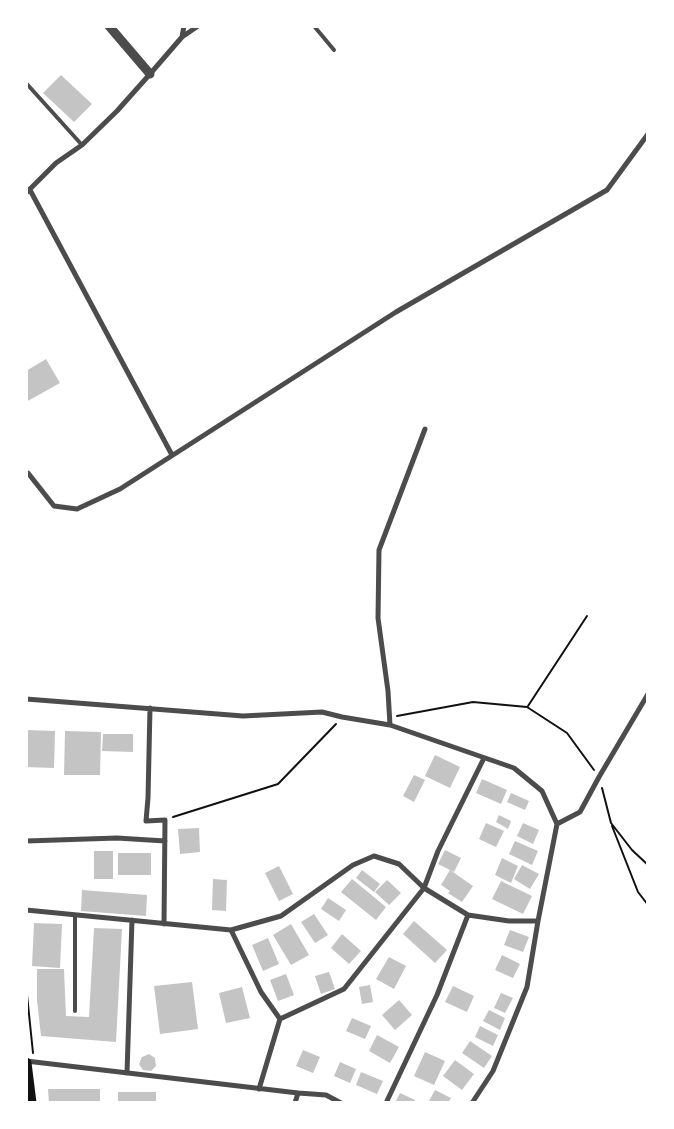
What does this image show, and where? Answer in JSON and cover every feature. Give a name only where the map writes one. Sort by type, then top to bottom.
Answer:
[{"type":"main road","points":[[29,1062],[31,1103]]},
{"type":"street","points":[[109,26],[150,74]]},
{"type":"street","points":[[182,37],[184,26]]},
{"type":"street","points":[[172,455],[28,191],[56,163],[82,145],[117,111],[182,37],[198,26]]},
{"type":"street","points":[[26,474],[28,473],[54,506],[78,508],[120,488],[396,312],[607,190],[648,134]]},
{"type":"street","points":[[390,725],[378,618],[379,550],[425,429]]},
{"type":"street","points":[[557,824],[580,812],[648,694]]},
{"type":"street","points":[[26,699],[243,716],[322,712],[390,725],[514,768],[542,791],[557,824],[527,987],[493,1071],[472,1103]]},
{"type":"street","points":[[150,708],[146,821],[165,820],[164,924]]},
{"type":"street","points":[[259,1089],[280,1019],[344,989],[424,888],[438,851],[484,758]]},
{"type":"street","points":[[26,841],[117,838],[165,841]]},
{"type":"street","points":[[26,910],[232,930],[281,916],[353,865],[374,856],[399,864],[424,888],[468,914],[510,921],[538,921]]},
{"type":"street","points":[[386,1103],[437,995],[468,914]]},
{"type":"street","points":[[127,1073],[132,920]]},
{"type":"street","points":[[232,930],[261,992],[280,1019]]},
{"type":"street","points":[[29,1062],[326,1095],[341,1103]]},
{"type":"street","points":[[295,1103],[298,1093]]},
{"type":"lane","points":[[314,26],[334,50]]},
{"type":"lane","points":[[26,83],[82,145]]},
{"type":"lane","points":[[75,915],[75,1010]]},
{"type":"path","points":[[527,707],[587,616]]},
{"type":"path","points":[[390,717],[472,702],[527,707],[567,733],[599,777],[611,823],[638,892],[648,905]]},
{"type":"path","points":[[165,820],[278,784],[342,717]]},
{"type":"path","points":[[611,823],[632,850],[648,866]]},
{"type":"path","points":[[26,985],[29,1062]]},
{"type":"building","points":[[61,75],[92,104],[74,122],[43,93]]},
{"type":"building","points":[[46,359],[60,383],[26,402],[26,371]]},
{"type":"building","points":[[26,730],[55,731],[54,768],[26,767]]},
{"type":"building","points":[[65,731],[101,732],[100,775],[64,775]]},
{"type":"building","points":[[103,734],[133,734],[133,752],[102,751]]},
{"type":"building","points":[[435,755],[460,767],[450,788],[425,776]]},
{"type":"building","points":[[414,775],[425,780],[414,802],[403,796]]},
{"type":"building","points":[[482,779],[507,790],[501,804],[476,793]]},
{"type":"building","points":[[511,793],[529,801],[525,810],[507,802]]},
{"type":"building","points":[[499,815],[511,821],[508,829],[496,822]]},
{"type":"building","points":[[486,823],[504,831],[496,847],[479,839]]},
{"type":"building","points":[[523,823],[539,830],[533,844],[517,836]]},
{"type":"building","points":[[199,828],[200,852],[180,854],[178,829]]},
{"type":"building","points":[[515,841],[538,851],[532,865],[509,854]]},
{"type":"building","points":[[445,850],[461,858],[454,872],[438,864]]},
{"type":"building","points":[[94,851],[113,851],[113,879],[94,879]]},
{"type":"building","points":[[118,853],[151,853],[151,875],[118,875]]},
{"type":"building","points":[[502,858],[518,866],[511,883],[495,875]]},
{"type":"building","points":[[522,865],[539,874],[530,889],[514,879]]},
{"type":"building","points":[[279,866],[293,894],[279,901],[265,873]]},
{"type":"building","points":[[362,870],[380,884],[374,892],[356,878]]},
{"type":"building","points":[[450,870],[473,886],[462,902],[448,893],[450,891],[441,885]]},
{"type":"building","points":[[213,879],[227,880],[226,911],[212,910]]},
{"type":"building","points":[[352,879],[386,907],[376,920],[341,892]]},
{"type":"building","points":[[387,880],[401,893],[389,905],[375,892]]},
{"type":"building","points":[[501,881],[532,896],[523,914],[492,899]]},
{"type":"building","points":[[82,890],[147,895],[146,916],[81,911]]},
{"type":"building","points":[[328,898],[346,910],[339,921],[321,909]]},
{"type":"building","points":[[314,914],[328,935],[315,943],[301,922]]},
{"type":"building","points":[[414,921],[447,950],[435,963],[403,934]]},
{"type":"building","points":[[34,923],[62,924],[60,968],[32,966]]},
{"type":"building","points":[[291,924],[309,955],[291,965],[273,935]]},
{"type":"building","points":[[94,928],[122,929],[116,1042],[41,1036],[37,1000],[37,969],[64,969],[66,1016],[89,1017]]},
{"type":"building","points":[[510,930],[529,937],[523,952],[504,945]]},
{"type":"building","points":[[342,934],[361,951],[349,964],[331,948]]},
{"type":"building","points":[[268,938],[279,964],[263,971],[252,945]]},
{"type":"building","points":[[502,955],[520,964],[513,978],[495,970]]},
{"type":"building","points":[[389,957],[406,966],[394,989],[376,979]]},
{"type":"building","points":[[329,972],[335,989],[321,994],[315,976]]},
{"type":"building","points":[[286,974],[294,995],[278,1001],[270,980]]},
{"type":"building","points":[[192,982],[198,1029],[160,1034],[154,986]]},
{"type":"building","points":[[370,985],[373,1002],[362,1004],[359,987]]},
{"type":"building","points":[[453,986],[474,996],[467,1012],[445,1002]]},
{"type":"building","points":[[242,987],[250,1018],[226,1023],[219,993]]},
{"type":"building","points":[[501,993],[513,998],[505,1013],[494,1008]]},
{"type":"building","points":[[399,1000],[412,1015],[395,1030],[382,1015]]},
{"type":"building","points":[[489,1010],[505,1018],[500,1030],[483,1021]]},
{"type":"building","points":[[352,1018],[371,1026],[365,1039],[346,1031]]},
{"type":"building","points":[[480,1026],[498,1035],[493,1046],[475,1037]]},
{"type":"building","points":[[377,1035],[399,1047],[390,1063],[369,1051]]},
{"type":"building","points":[[470,1041],[492,1056],[484,1068],[462,1053]]},
{"type":"building","points":[[303,1050],[320,1057],[313,1073],[296,1066]]},
{"type":"building","points":[[425,1052],[445,1061],[434,1085],[414,1076]]},
{"type":"building","points":[[149,1054],[155,1058],[156,1066],[151,1071],[143,1070],[139,1064],[142,1057]]},
{"type":"building","points":[[455,1060],[474,1074],[462,1090],[443,1076]]},
{"type":"building","points":[[340,1062],[356,1069],[350,1083],[334,1076]]},
{"type":"building","points":[[361,1072],[383,1081],[377,1094],[356,1085]]},
{"type":"building","points":[[48,1089],[100,1089],[100,1103],[49,1103]]},
{"type":"building","points":[[435,1090],[451,1098],[448,1103],[428,1103]]},
{"type":"building","points":[[118,1092],[156,1092],[156,1103],[118,1103]]},
{"type":"building","points":[[400,1093],[415,1100],[414,1103],[400,1103],[396,1101]]}]
